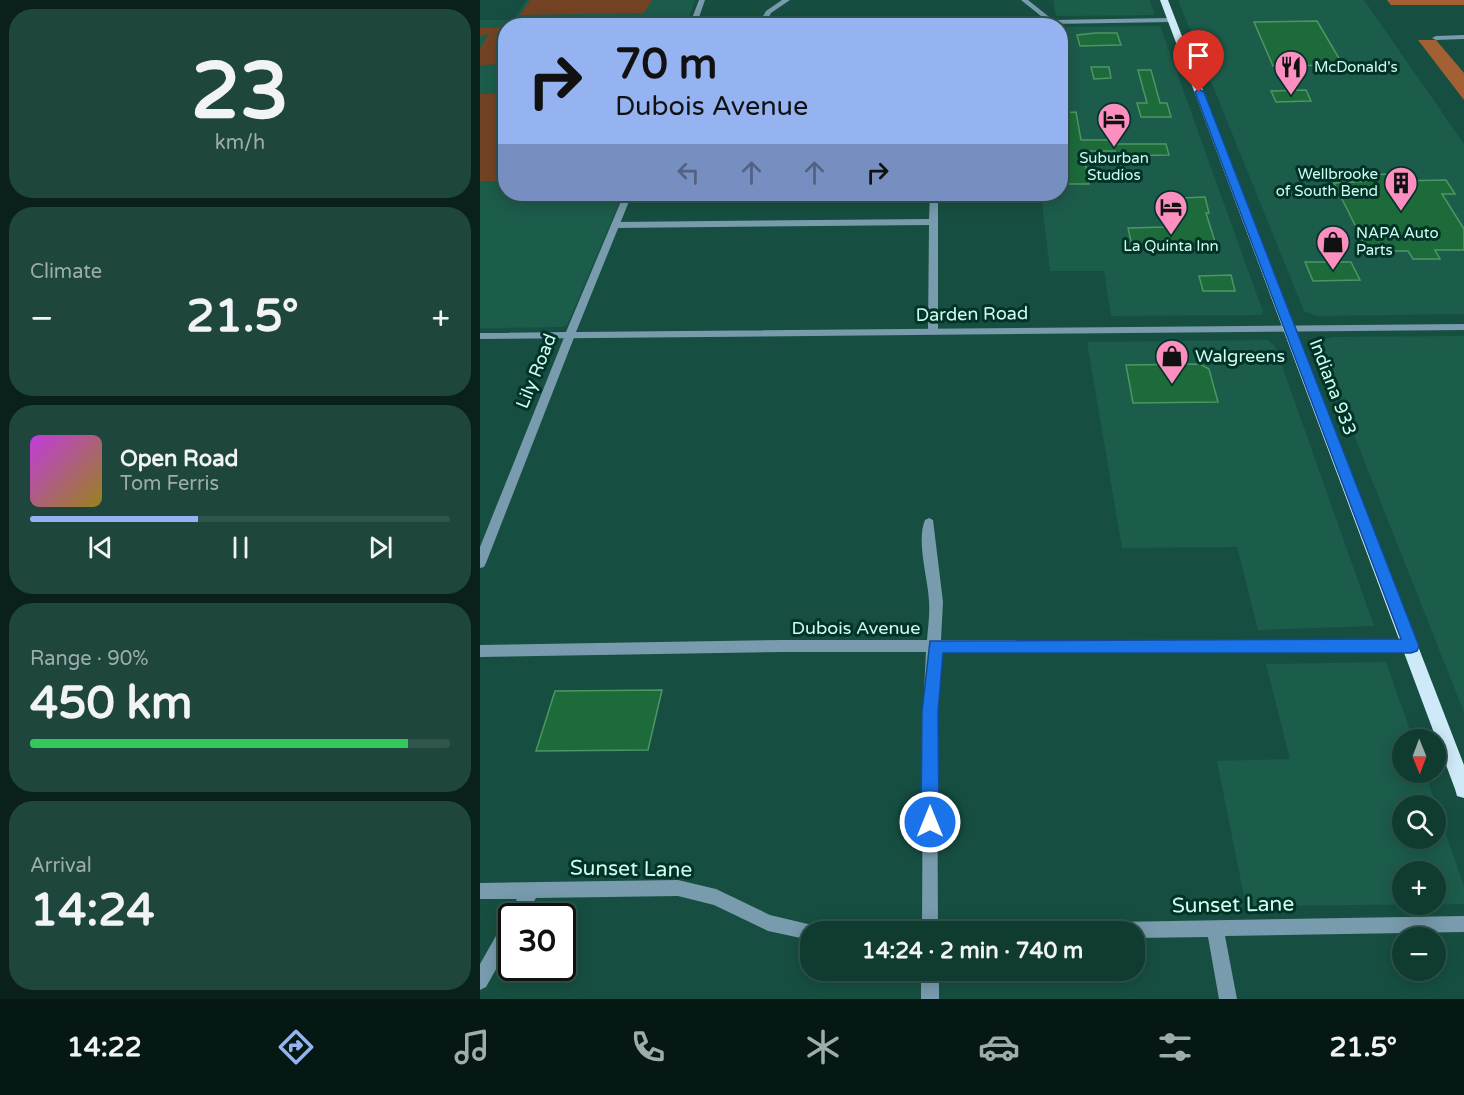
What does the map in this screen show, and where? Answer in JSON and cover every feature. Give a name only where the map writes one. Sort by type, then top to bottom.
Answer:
[{"type":"main road","name":"Indiana 933","points":[[1164,0],[1464,789]]},
{"type":"street","points":[[695,18],[702,0]]},
{"type":"street","points":[[765,18],[768,12],[787,0]]},
{"type":"street","points":[[1024,0],[1043,18]]},
{"type":"street","points":[[1068,23],[1171,20]]},
{"type":"street","points":[[1436,38],[1464,38]]},
{"type":"street","name":"Lily Road","points":[[480,563],[625,201]]},
{"type":"street","points":[[933,332],[934,201]]},
{"type":"street","points":[[616,225],[934,222]]},
{"type":"street","name":"Darden Road","points":[[480,336],[1464,327]]},
{"type":"street","points":[[929,523],[928,538],[936,602],[930,712],[930,921]]},
{"type":"street","name":"Dubois Avenue","points":[[480,651],[935,646],[1411,646]]},
{"type":"street","name":"Sunset Lane","points":[[480,891],[678,888],[716,897],[768,923],[800,930]]},
{"type":"street","points":[[524,903],[531,891]]},
{"type":"street","name":"Sunset Lane","points":[[1145,929],[1464,924]]},
{"type":"street","points":[[1215,928],[1228,999]]},
{"type":"street","points":[[480,981],[498,949]]},
{"type":"street","points":[[930,981],[930,999]]},
{"type":"shaded area","points":[[527,0],[695,0],[689,18],[514,18]]},
{"type":"shaded area","points":[[530,0],[652,0],[644,13],[520,15]]},
{"type":"shaded area","points":[[1053,0],[1150,0],[1155,15],[1056,16]]},
{"type":"shaded area","points":[[1178,0],[1364,0],[1464,144],[1464,314],[1316,316],[1304,311]]},
{"type":"shaded area","points":[[1387,0],[1464,0],[1464,5],[1391,5]]},
{"type":"shaded area","points":[[480,20],[498,20],[498,201],[620,201],[567,325],[563,327],[480,328]]},
{"type":"shaded area","points":[[1160,26],[1263,312],[1261,315],[1111,316],[1104,271],[1050,271],[1042,201],[1068,201],[1068,27]]},
{"type":"shaded area","points":[[480,28],[498,28],[498,33],[480,36]]},
{"type":"shaded area","points":[[489,34],[498,34],[498,64],[480,65],[480,48]]},
{"type":"shaded area","points":[[1418,40],[1436,40],[1464,73],[1464,100]]},
{"type":"shaded area","points":[[498,93],[498,181],[480,181],[480,94]]},
{"type":"shaded area","points":[[1464,336],[1464,712],[1319,347],[1323,340],[1332,337]]},
{"type":"shaded area","points":[[1268,340],[1275,346],[1374,626],[1258,630],[1237,547],[1122,548],[1087,342]]},
{"type":"shaded area","points":[[1386,662],[1409,729],[1392,729],[1392,783],[1428,783],[1433,795],[1392,795],[1392,849],[1446,849],[1446,834],[1464,886],[1464,904],[1446,904],[1446,861],[1392,861],[1392,905],[1246,906],[1217,761],[1290,759],[1266,664]]},
{"type":"building","points":[[1317,21],[1343,65],[1273,66],[1254,22]]},
{"type":"building","points":[[1117,33],[1121,45],[1080,46],[1077,35]]},
{"type":"building","points":[[1091,67],[1109,67],[1111,78],[1094,79]]},
{"type":"building","points":[[1138,70],[1151,70],[1160,103],[1167,103],[1171,117],[1141,117],[1137,103],[1147,103]]},
{"type":"building","name":"McDonald's","points":[[1306,90],[1311,101],[1276,102],[1271,91]]},
{"type":"building","name":"Suburban Studios","points":[[1068,112],[1076,112],[1081,140],[1113,140],[1114,144],[1166,144],[1169,155],[1116,156],[1115,151],[1083,151],[1089,184],[1068,184]]},
{"type":"building","name":"Wellbrooke of South Bend","points":[[1391,174],[1395,181],[1446,180],[1455,194],[1442,194],[1464,229],[1464,250],[1435,250],[1440,259],[1413,259],[1408,251],[1368,251],[1334,183],[1370,181],[1366,175]]},
{"type":"building","points":[[1205,197],[1209,213],[1206,213],[1216,245],[1210,245],[1211,248],[1132,246],[1128,228],[1166,227],[1158,199]]},
{"type":"building","name":"NAPA Auto Parts","points":[[1305,262],[1351,262],[1360,280],[1313,281]]},
{"type":"building","points":[[1231,275],[1235,291],[1203,291],[1199,276]]},
{"type":"building","name":"Walgreens","points":[[1200,364],[1209,369],[1218,402],[1133,403],[1126,365]]},
{"type":"building","points":[[662,690],[648,750],[536,751],[555,691]]},
{"type":"place","name":"McDonald's","points":[[1291,96]]},
{"type":"place","name":"Suburban Studios","points":[[1114,148]]},
{"type":"place","name":"Wellbrooke of South Bend","points":[[1401,212]]},
{"type":"place","name":"La Quinta Inn","points":[[1171,236]]},
{"type":"place","name":"NAPA Auto Parts","points":[[1333,271]]},
{"type":"place","name":"Walgreens","points":[[1172,385]]},
{"type":"route","points":[[930,822],[930,712],[935,646],[1411,646],[1199,92]]}]
